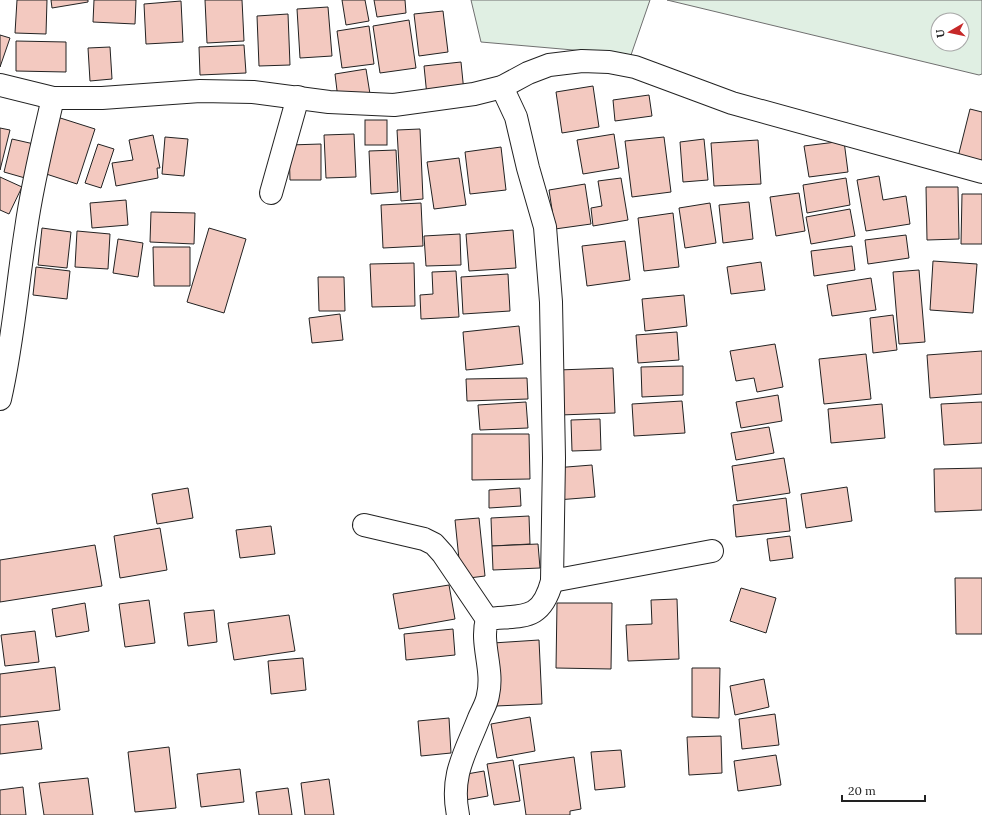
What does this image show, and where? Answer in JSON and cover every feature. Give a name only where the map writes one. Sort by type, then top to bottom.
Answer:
[{"type":"street","points":[[0,85],[53,98],[102,98],[200,91],[253,92],[329,102],[394,105],[474,94],[502,87],[528,73],[549,65],[582,61],[609,62],[635,67],[732,103],[982,172]]},
{"type":"street","points":[[488,619],[531,614],[541,607],[548,595],[552,581],[554,458],[551,302],[545,227],[528,168],[516,117],[502,87]]},
{"type":"street","points":[[272,193],[298,97]]},
{"type":"street","points":[[1,388],[8,365],[26,228],[35,176],[53,98]]},
{"type":"street","points":[[364,525],[424,539],[434,544],[446,558],[488,619],[484,636],[489,662],[488,695],[458,769],[455,782],[458,815]]},
{"type":"street","points":[[552,581],[712,551]]},
{"type":"green space","points":[[471,0],[650,0],[631,55],[481,42]]},
{"type":"green space","points":[[667,0],[982,0],[982,74],[979,75]]},
{"type":"building","points":[[17,0],[47,0],[46,34],[15,33]]},
{"type":"building","points":[[51,0],[88,0],[88,2],[52,8]]},
{"type":"building","points":[[94,0],[136,0],[135,24],[93,22]]},
{"type":"building","points":[[205,0],[242,0],[244,41],[207,43]]},
{"type":"building","points":[[342,0],[365,0],[369,21],[346,25]]},
{"type":"building","points":[[374,0],[405,0],[406,13],[377,17]]},
{"type":"building","points":[[181,1],[183,42],[146,44],[144,4]]},
{"type":"building","points":[[328,7],[332,56],[300,58],[297,9]]},
{"type":"building","points":[[443,11],[448,52],[419,56],[414,14]]},
{"type":"building","points":[[288,14],[290,65],[259,66],[257,16]]},
{"type":"building","points":[[409,20],[416,68],[380,73],[373,26]]},
{"type":"building","points":[[369,26],[374,64],[342,68],[337,31]]},
{"type":"building","points":[[0,35],[10,38],[0,67]]},
{"type":"building","points":[[16,41],[66,42],[66,72],[16,71]]},
{"type":"building","points":[[244,45],[246,73],[200,75],[199,47]]},
{"type":"building","points":[[110,47],[112,79],[90,81],[88,48]]},
{"type":"building","points":[[461,62],[464,92],[427,96],[424,66]]},
{"type":"building","points":[[366,69],[370,94],[338,99],[335,74]]},
{"type":"building","points":[[593,86],[599,127],[562,133],[556,92]]},
{"type":"building","points":[[649,95],[652,116],[615,121],[613,100]]},
{"type":"building","points":[[970,109],[982,112],[982,163],[958,157]]},
{"type":"building","points":[[54,116],[95,129],[77,184],[37,171]]},
{"type":"building","points":[[365,120],[387,120],[387,145],[365,145]]},
{"type":"building","points":[[0,128],[10,130],[0,170]]},
{"type":"building","points":[[420,129],[423,199],[401,201],[397,130]]},
{"type":"building","points":[[354,134],[356,177],[326,178],[324,135]]},
{"type":"building","points":[[614,134],[619,168],[583,174],[577,140]]},
{"type":"building","points":[[153,135],[160,168],[157,168],[158,178],[116,186],[112,163],[133,160],[129,140]]},
{"type":"building","points":[[165,137],[188,139],[184,176],[162,174]]},
{"type":"building","points":[[664,137],[671,192],[632,197],[625,141]]},
{"type":"building","points":[[12,139],[34,144],[25,178],[4,172]]},
{"type":"building","points":[[704,139],[708,180],[683,182],[680,142]]},
{"type":"building","points":[[758,140],[761,184],[714,186],[711,143]]},
{"type":"building","points":[[844,141],[848,172],[809,177],[804,146]]},
{"type":"building","points":[[98,144],[114,149],[101,188],[85,183]]},
{"type":"building","points":[[321,144],[321,180],[290,180],[289,145]]},
{"type":"building","points":[[501,147],[506,190],[470,194],[465,152]]},
{"type":"building","points":[[396,150],[398,192],[371,194],[369,151]]},
{"type":"building","points":[[459,158],[466,205],[434,209],[427,162]]},
{"type":"building","points":[[879,176],[883,200],[906,196],[910,224],[866,231],[857,180]]},
{"type":"building","points":[[0,177],[22,187],[9,214],[0,210]]},
{"type":"building","points":[[621,178],[628,220],[593,226],[591,208],[602,206],[598,181]]},
{"type":"building","points":[[846,178],[850,205],[807,213],[803,185]]},
{"type":"building","points":[[585,184],[591,224],[555,229],[549,190]]},
{"type":"building","points":[[926,187],[958,187],[959,239],[927,240]]},
{"type":"building","points":[[799,193],[805,231],[776,236],[770,197]]},
{"type":"building","points":[[962,194],[982,194],[982,244],[961,244]]},
{"type":"building","points":[[126,200],[128,225],[92,228],[90,203]]},
{"type":"building","points":[[749,202],[753,239],[723,243],[719,205]]},
{"type":"building","points":[[421,203],[423,246],[383,248],[381,205]]},
{"type":"building","points":[[710,203],[716,243],[685,248],[679,208]]},
{"type":"building","points":[[850,209],[855,236],[811,244],[806,217]]},
{"type":"building","points":[[151,212],[195,213],[194,244],[150,242]]},
{"type":"building","points":[[673,213],[679,267],[644,271],[638,218]]},
{"type":"building","points":[[42,228],[71,232],[67,268],[38,265]]},
{"type":"building","points":[[209,228],[246,239],[224,313],[187,302]]},
{"type":"building","points":[[513,230],[516,268],[469,271],[466,234]]},
{"type":"building","points":[[77,231],[110,234],[108,269],[75,267]]},
{"type":"building","points":[[460,234],[461,265],[426,266],[424,236]]},
{"type":"building","points":[[906,235],[909,258],[868,264],[865,240]]},
{"type":"building","points":[[118,239],[143,243],[138,277],[113,273]]},
{"type":"building","points":[[625,241],[630,280],[587,286],[582,246]]},
{"type":"building","points":[[852,246],[855,270],[814,276],[811,251]]},
{"type":"building","points":[[153,247],[190,247],[190,286],[154,286]]},
{"type":"building","points":[[933,261],[977,264],[973,313],[930,310]]},
{"type":"building","points":[[761,262],[765,290],[731,294],[727,267]]},
{"type":"building","points":[[414,263],[415,306],[372,307],[370,264]]},
{"type":"building","points":[[36,267],[70,271],[67,299],[33,295]]},
{"type":"building","points":[[919,270],[925,342],[899,344],[893,272]]},
{"type":"building","points":[[456,271],[459,317],[421,319],[420,295],[433,294],[432,272]]},
{"type":"building","points":[[508,274],[510,311],[463,314],[461,277]]},
{"type":"building","points":[[318,277],[344,277],[345,311],[319,311]]},
{"type":"building","points":[[871,278],[876,310],[832,316],[827,285]]},
{"type":"building","points":[[684,295],[687,326],[645,331],[642,299]]},
{"type":"building","points":[[340,314],[343,340],[312,343],[309,318]]},
{"type":"building","points":[[893,315],[897,350],[873,353],[870,318]]},
{"type":"building","points":[[519,326],[523,364],[466,370],[463,332]]},
{"type":"building","points":[[677,332],[679,360],[638,363],[636,335]]},
{"type":"building","points":[[775,344],[783,387],[757,392],[754,378],[736,381],[730,351]]},
{"type":"building","points":[[982,351],[982,394],[930,398],[927,355]]},
{"type":"building","points":[[866,354],[871,399],[824,404],[819,359]]},
{"type":"building","points":[[683,366],[683,395],[642,397],[641,367]]},
{"type":"building","points":[[613,368],[615,413],[560,415],[558,370]]},
{"type":"building","points":[[527,378],[528,399],[467,401],[466,379]]},
{"type":"building","points":[[778,395],[782,421],[741,428],[736,402]]},
{"type":"building","points":[[682,401],[685,433],[634,436],[632,404]]},
{"type":"building","points":[[526,402],[528,428],[480,430],[478,405]]},
{"type":"building","points":[[982,402],[982,443],[944,445],[941,404]]},
{"type":"building","points":[[882,404],[885,438],[831,443],[828,409]]},
{"type":"building","points":[[600,419],[601,450],[572,451],[571,420]]},
{"type":"building","points":[[769,427],[774,453],[736,460],[731,433]]},
{"type":"building","points":[[472,434],[529,434],[530,479],[472,480]]},
{"type":"building","points":[[784,458],[790,493],[737,501],[732,466]]},
{"type":"building","points":[[592,465],[595,497],[557,500],[554,468]]},
{"type":"building","points":[[982,468],[982,510],[935,512],[934,469]]},
{"type":"building","points":[[847,487],[852,521],[806,528],[801,494]]},
{"type":"building","points":[[188,488],[193,518],[157,524],[152,494]]},
{"type":"building","points":[[520,488],[521,506],[489,508],[489,490]]},
{"type":"building","points":[[786,498],[790,531],[736,537],[733,505]]},
{"type":"building","points":[[529,516],[530,544],[492,546],[491,518]]},
{"type":"building","points":[[479,518],[485,576],[461,579],[455,520]]},
{"type":"building","points":[[271,526],[275,554],[240,558],[236,530]]},
{"type":"building","points":[[160,528],[167,570],[120,578],[114,536]]},
{"type":"building","points":[[790,536],[793,558],[770,561],[767,539]]},
{"type":"building","points":[[538,544],[540,568],[493,570],[492,546]]},
{"type":"building","points":[[95,545],[102,586],[0,602],[0,560]]},
{"type":"building","points":[[955,578],[982,578],[982,634],[956,634]]},
{"type":"building","points":[[449,585],[455,619],[399,629],[393,594]]},
{"type":"building","points":[[741,588],[776,598],[766,633],[730,621]]},
{"type":"building","points":[[677,599],[679,659],[628,661],[626,625],[652,624],[651,600]]},
{"type":"building","points":[[149,600],[155,643],[125,647],[119,604]]},
{"type":"building","points":[[85,603],[89,631],[56,637],[52,609]]},
{"type":"building","points":[[557,603],[612,603],[611,669],[556,668]]},
{"type":"building","points":[[214,610],[217,642],[188,646],[184,613]]},
{"type":"building","points":[[289,615],[295,651],[234,660],[228,623]]},
{"type":"building","points":[[453,629],[455,655],[406,660],[404,634]]},
{"type":"building","points":[[35,631],[39,662],[5,666],[1,635]]},
{"type":"building","points":[[539,640],[542,704],[496,706],[493,643]]},
{"type":"building","points":[[303,658],[306,690],[271,694],[268,661]]},
{"type":"building","points":[[55,667],[60,710],[0,717],[0,674]]},
{"type":"building","points":[[692,668],[720,668],[719,718],[692,717]]},
{"type":"building","points":[[764,679],[769,707],[735,715],[730,686]]},
{"type":"building","points":[[775,714],[779,745],[742,749],[739,719]]},
{"type":"building","points":[[530,717],[535,751],[497,758],[491,724]]},
{"type":"building","points":[[449,718],[451,753],[421,756],[418,721]]},
{"type":"building","points":[[38,721],[42,749],[0,754],[0,725]]},
{"type":"building","points":[[721,736],[722,773],[689,775],[687,737]]},
{"type":"building","points":[[169,747],[176,808],[135,812],[128,752]]},
{"type":"building","points":[[621,750],[625,787],[595,790],[591,752]]},
{"type":"building","points":[[776,755],[781,785],[738,791],[734,761]]},
{"type":"building","points":[[574,757],[581,809],[570,811],[570,815],[526,815],[519,765]]},
{"type":"building","points":[[513,760],[520,801],[494,805],[487,764]]},
{"type":"building","points":[[240,769],[244,802],[201,807],[197,774]]},
{"type":"building","points":[[484,771],[488,796],[465,800],[461,775]]},
{"type":"building","points":[[88,778],[93,815],[44,815],[39,783]]},
{"type":"building","points":[[329,779],[334,815],[305,815],[301,783]]},
{"type":"building","points":[[23,787],[26,815],[0,815],[0,790]]},
{"type":"building","points":[[288,788],[292,815],[259,815],[256,792]]}]
